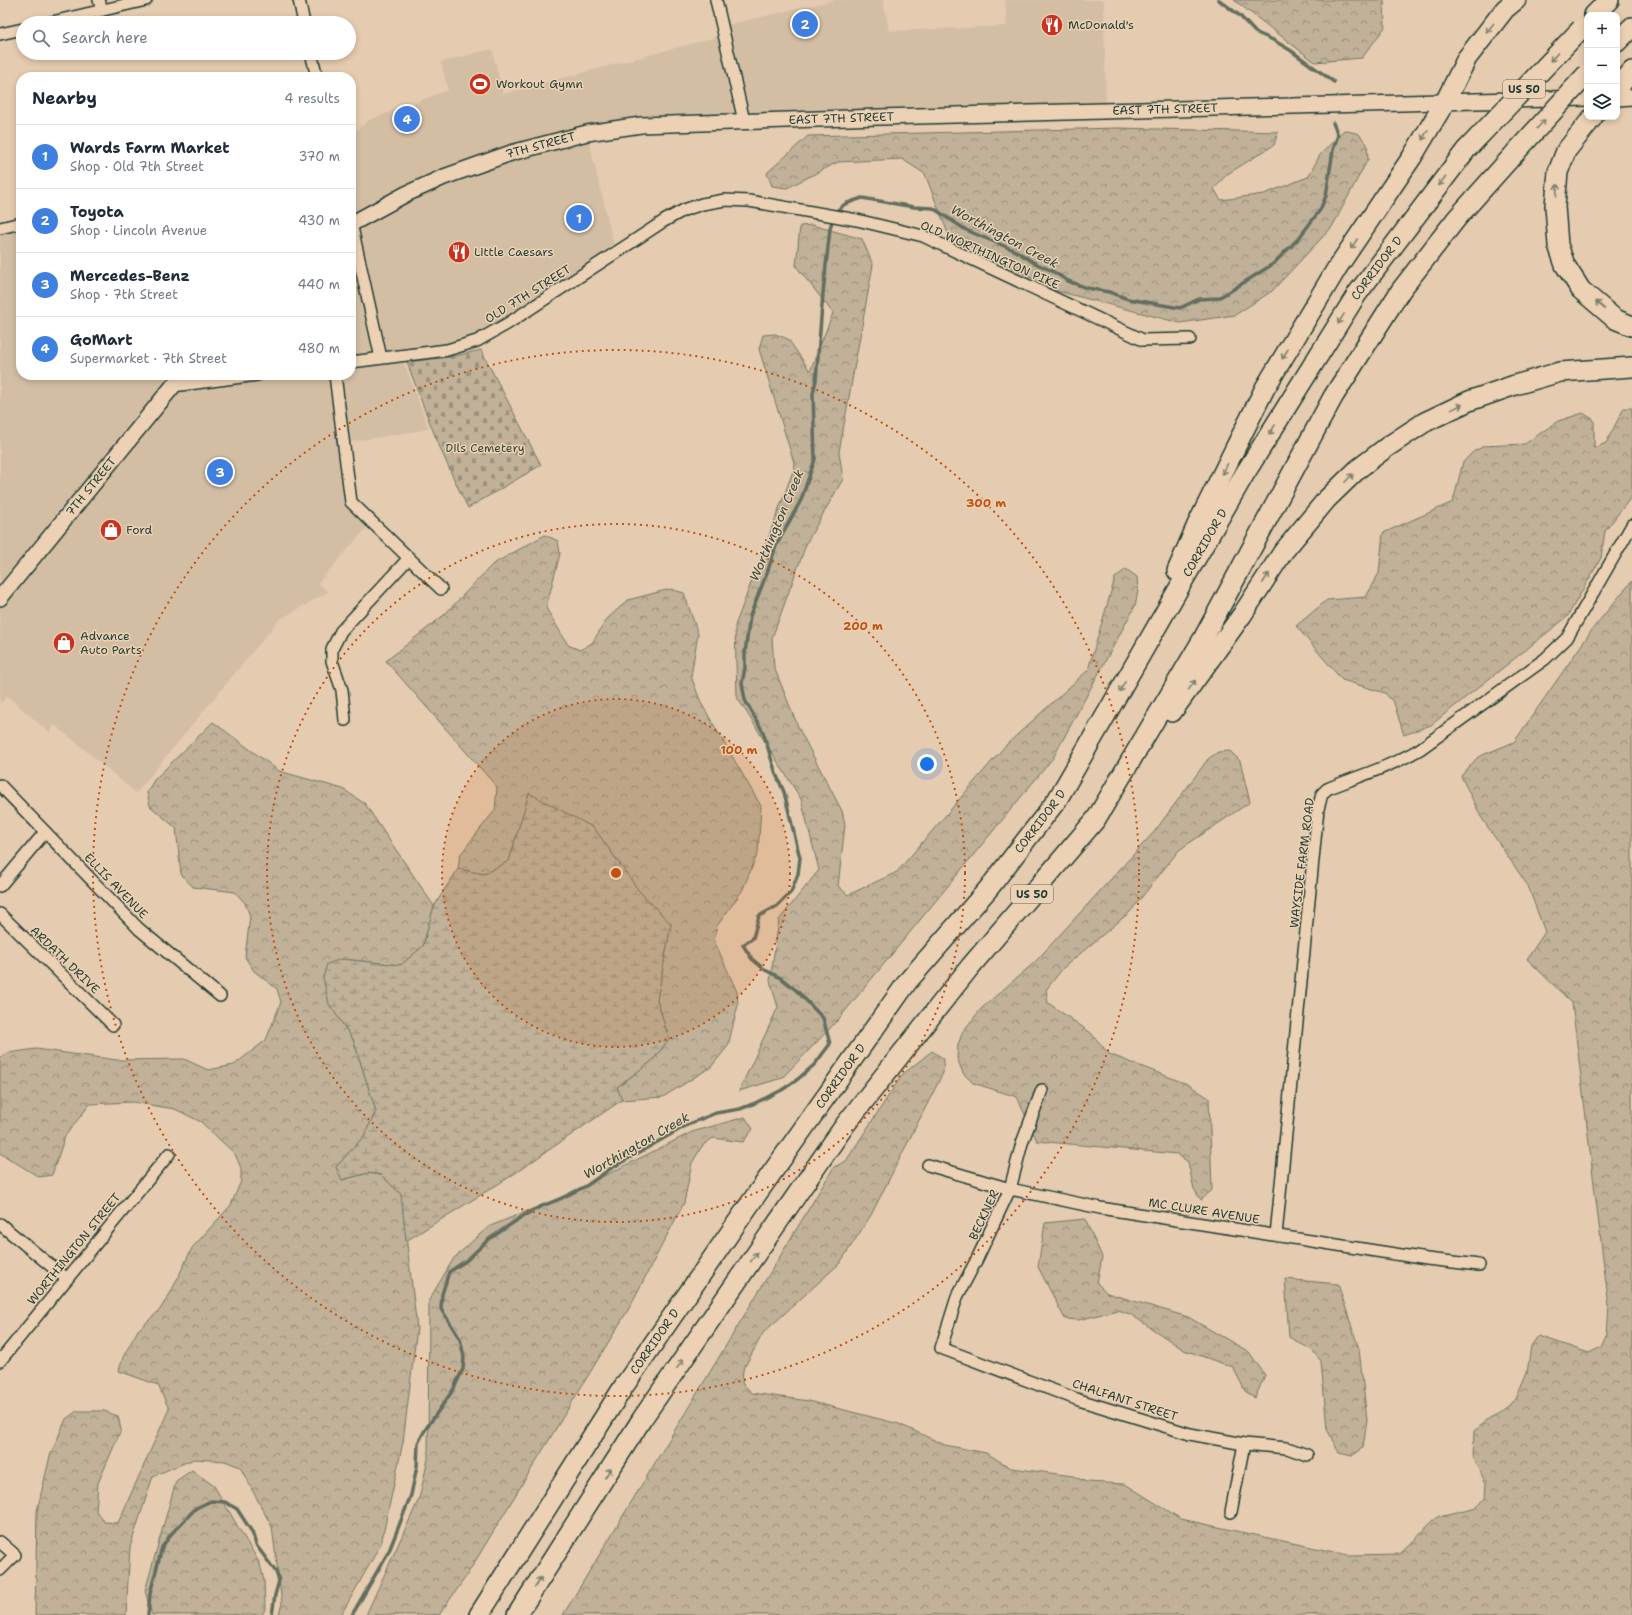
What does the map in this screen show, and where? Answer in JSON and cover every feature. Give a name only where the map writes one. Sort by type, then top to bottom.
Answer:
[{"type":"highway","points":[[1138,659],[1197,525],[1265,388],[1337,268],[1412,157],[1445,102],[1467,58],[1505,9],[1516,0]]},
{"type":"highway","points":[[1597,12],[1609,0]]},
{"type":"highway","name":"CORRIDOR D","points":[[479,1615],[624,1386],[759,1191],[908,981],[989,888],[1057,800],[1244,475],[1356,294],[1466,150],[1584,26]]},
{"type":"highway","points":[[1620,39],[1632,27]]},
{"type":"highway","points":[[1620,85],[1632,71]]},
{"type":"highway","name":"US 50","points":[[517,1615],[642,1419],[845,1125],[970,967],[1096,819],[1204,637],[1333,397],[1401,290],[1457,218],[1584,77]]},
{"type":"highway","points":[[1591,120],[1566,151],[1558,172],[1555,206],[1558,245],[1565,265],[1582,290],[1615,319],[1632,326]]},
{"type":"highway","points":[[1096,819],[1242,615],[1283,552],[1327,499],[1358,469],[1425,422],[1469,401],[1515,385],[1560,372],[1632,366]]},
{"type":"main road","points":[[1620,98],[1632,97]]},
{"type":"main road","name":"EAST 7TH STREET","points":[[744,121],[1584,98]]},
{"type":"main road","name":"7TH STREET","points":[[356,220],[397,198],[444,177],[511,153],[587,133],[641,125],[744,121]]},
{"type":"main road","name":"7TH STREET","points":[[0,598],[178,381]]},
{"type":"street","points":[[68,16],[100,5],[146,0]]},
{"type":"street","points":[[299,0],[302,16]]},
{"type":"street","points":[[716,0],[744,121]]},
{"type":"street","points":[[0,34],[16,31]]},
{"type":"street","points":[[313,60],[316,72]]},
{"type":"street","name":"OLD WORTHINGTON PIKE","points":[[702,204],[725,200],[749,201],[857,220],[923,236],[1143,340],[1190,339]]},
{"type":"street","name":"OLD 7TH STREET","points":[[356,361],[447,350],[477,341],[507,324],[664,221],[684,210],[702,204]]},
{"type":"street","points":[[0,228],[16,224]]},
{"type":"street","points":[[356,246],[381,358]]},
{"type":"street","points":[[178,381],[191,380]]},
{"type":"street","points":[[336,380],[351,502],[440,588]]},
{"type":"street","name":"WAYSIDE FARM ROAD","points":[[1276,1236],[1318,809],[1322,794],[1327,789],[1402,760],[1420,749],[1545,659],[1567,638],[1632,526]]},
{"type":"street","points":[[345,720],[345,705],[342,690],[332,661],[332,649],[341,630],[409,558]]},
{"type":"street","name":"ELLIS AVENUE","points":[[0,785],[140,929],[220,996]]},
{"type":"street","points":[[0,886],[45,832]]},
{"type":"street","name":"ARDATH DRIVE","points":[[0,914],[113,1025]]},
{"type":"street","name":"BECKNER","points":[[941,1348],[957,1297],[977,1259],[1010,1188],[1022,1143],[1042,1090]]},
{"type":"street","name":"WORTHINGTON STREET","points":[[0,1361],[169,1154]]},
{"type":"street","name":"MC CLURE AVENUE","points":[[928,1165],[1010,1188],[1100,1208],[1427,1259],[1478,1265]]},
{"type":"street","points":[[0,1224],[67,1279]]},
{"type":"street","name":"CHALFANT STREET","points":[[941,1348],[1079,1400],[1190,1434],[1244,1444],[1287,1448],[1307,1456]]},
{"type":"street","points":[[1232,1512],[1244,1444]]},
{"type":"street","points":[[0,1542],[15,1555],[0,1570]]},
{"type":"shaded area","points":[[835,0],[883,0],[889,31],[1007,26],[1005,0],[1104,0],[1106,112],[587,134],[616,253],[477,341],[401,355],[429,429],[343,443],[351,502],[372,522],[318,583],[328,592],[279,620],[136,793],[55,725],[49,732],[7,696],[0,704],[0,228],[16,224],[16,380],[356,380],[356,131],[369,120],[448,90],[441,62],[492,49],[503,94],[724,35],[722,26]]},
{"type":"green space","points":[[1234,0],[1384,0],[1385,27],[1362,58],[1315,62]]},
{"type":"green space","points":[[1117,128],[1278,132],[1274,145],[1226,175],[1214,189],[1221,200],[1264,194],[1308,177],[1320,155],[1344,130],[1359,134],[1367,144],[1368,159],[1332,227],[1272,291],[1235,315],[1180,323],[1057,291],[949,236],[925,174],[902,159],[838,162],[787,188],[772,186],[767,173],[808,136]]},
{"type":"green space","points":[[812,225],[862,239],[873,265],[839,452],[843,479],[807,542],[772,638],[774,667],[799,729],[842,811],[845,825],[838,886],[848,895],[897,872],[1006,745],[1088,670],[1115,578],[1126,569],[1137,577],[1138,591],[1135,606],[1053,758],[837,1021],[782,1078],[739,1091],[778,1007],[770,981],[779,920],[819,870],[801,799],[737,697],[735,626],[795,466],[759,349],[763,335],[775,334],[788,339],[810,371],[833,313],[796,266],[800,226]]},
{"type":"green space","name":"Dils Cemetery","points":[[481,350],[541,465],[468,508],[435,436],[407,362],[450,357]]},
{"type":"green space","points":[[1624,408],[1632,408],[1632,496],[1605,531],[1601,558],[1567,617],[1431,725],[1404,735],[1394,703],[1385,693],[1342,680],[1296,626],[1327,600],[1366,597],[1379,573],[1383,533],[1453,502],[1463,462],[1473,452],[1484,446],[1525,444],[1558,421],[1583,413],[1594,420],[1594,448],[1606,443]]},
{"type":"green space","points":[[545,535],[558,541],[560,554],[546,608],[568,645],[580,650],[592,643],[607,619],[628,600],[670,589],[684,593],[698,634],[691,676],[701,703],[761,806],[758,853],[742,891],[717,926],[714,940],[737,992],[738,1005],[728,1046],[711,1067],[663,1097],[622,1100],[617,1087],[652,1061],[669,1039],[657,1000],[671,924],[639,891],[594,828],[529,794],[509,861],[484,874],[458,869],[460,855],[495,810],[497,787],[386,661],[444,615],[493,564]]},
{"type":"green space","points":[[1632,581],[1632,1615],[563,1615],[834,1167],[846,1161],[902,1075],[932,1051],[944,1059],[943,1073],[871,1215],[840,1263],[763,1333],[743,1370],[742,1383],[752,1393],[809,1401],[899,1424],[945,1445],[986,1453],[1011,1468],[1073,1476],[1086,1482],[1125,1484],[1181,1519],[1348,1555],[1400,1554],[1439,1516],[1477,1507],[1485,1497],[1486,1483],[1473,1459],[1474,1431],[1516,1399],[1527,1373],[1531,1346],[1538,1336],[1589,1353],[1601,1347],[1607,1334],[1609,1307],[1572,1003],[1527,959],[1545,932],[1528,886],[1481,817],[1461,776],[1478,757],[1514,742],[1594,627]]},
{"type":"green space","points":[[213,722],[279,771],[343,789],[365,804],[434,906],[423,946],[401,965],[341,959],[329,1004],[353,1039],[376,1111],[364,1136],[336,1167],[342,1180],[368,1173],[381,1175],[401,1194],[417,1328],[403,1442],[381,1544],[341,1615],[279,1615],[282,1603],[272,1527],[240,1467],[225,1461],[194,1459],[153,1476],[130,1547],[126,1615],[35,1615],[37,1511],[50,1456],[66,1419],[77,1411],[104,1411],[118,1416],[121,1430],[98,1483],[96,1511],[104,1522],[118,1523],[169,1409],[158,1385],[119,1371],[123,1357],[138,1330],[159,1311],[171,1292],[192,1248],[231,1205],[241,1181],[241,1168],[235,1154],[201,1122],[175,1109],[132,1102],[90,1104],[65,1136],[52,1175],[39,1177],[0,1153],[0,1057],[8,1053],[36,1049],[117,1060],[184,1059],[208,1070],[234,1065],[266,1040],[281,1002],[277,989],[254,971],[245,957],[250,916],[245,903],[235,892],[193,887],[181,874],[176,828],[150,806],[147,792],[154,780]]},
{"type":"green space","points":[[1230,751],[1240,761],[1250,802],[1179,850],[1130,912],[1063,968],[1046,990],[1048,1003],[1091,1033],[1109,1054],[1187,1084],[1209,1098],[1212,1190],[1201,1200],[1194,1189],[1188,1162],[1177,1154],[1037,1141],[1017,1097],[973,1083],[963,1073],[957,1058],[958,1045],[963,1031],[982,1008],[1035,962],[1155,831],[1208,759],[1218,752]]},
{"type":"green space","points":[[529,793],[594,828],[639,891],[671,924],[657,1000],[669,1039],[652,1061],[617,1087],[622,1100],[508,1178],[406,1241],[401,1194],[381,1175],[368,1173],[342,1180],[336,1167],[364,1136],[376,1111],[353,1039],[329,1004],[323,978],[327,964],[341,959],[401,965],[423,946],[434,906],[458,869],[484,874],[509,861]]},
{"type":"green space","points":[[745,1117],[753,1129],[743,1142],[713,1138],[702,1146],[692,1163],[684,1203],[628,1310],[465,1578],[439,1615],[366,1615],[419,1499],[428,1459],[429,1300],[454,1258],[488,1227],[566,1195],[692,1132]]},
{"type":"green space","points":[[1085,1219],[1102,1257],[1097,1283],[1107,1293],[1188,1317],[1249,1352],[1265,1375],[1255,1398],[1245,1391],[1233,1367],[1184,1350],[1130,1314],[1117,1310],[1079,1320],[1065,1319],[1038,1267],[1045,1223]]},
{"type":"green space","points":[[1285,1279],[1338,1284],[1359,1349],[1367,1420],[1363,1448],[1352,1456],[1339,1453],[1327,1429],[1321,1361],[1312,1350],[1289,1337]]},
{"type":"green space","points":[[192,1470],[214,1486],[260,1564],[264,1581],[265,1609],[262,1615],[152,1615],[145,1591],[176,1481]]},
{"type":"waterway","name":"Worthington Creek","points":[[1219,0],[1240,16],[1255,32],[1290,50],[1334,82]]},
{"type":"waterway","name":"Worthington Creek","points":[[352,1615],[389,1551],[411,1495],[417,1466],[418,1443],[425,1430],[453,1390],[463,1369],[464,1357],[460,1339],[441,1309],[442,1294],[449,1272],[467,1260],[488,1240],[523,1216],[586,1186],[610,1169],[689,1124],[716,1113],[740,1109],[782,1090],[798,1079],[815,1064],[830,1044],[823,1018],[797,991],[781,978],[765,970],[752,959],[743,945],[753,938],[759,916],[777,906],[791,892],[798,874],[800,858],[784,792],[776,774],[763,732],[745,700],[742,683],[745,668],[745,653],[750,616],[776,546],[801,500],[815,459],[813,394],[816,380],[830,229],[834,213],[845,204],[862,198],[914,207],[933,208],[966,230],[1016,251],[1068,281],[1087,288],[1109,292],[1128,299],[1180,308],[1199,299],[1218,298],[1229,292],[1273,264],[1299,238],[1320,210],[1326,196],[1333,150],[1338,135],[1333,123]]},
{"type":"waterway","name":"Worthington Creek","points":[[148,1615],[150,1594],[162,1547],[172,1533],[196,1508],[211,1501],[225,1502],[237,1509],[252,1532],[256,1545],[276,1572],[279,1581],[272,1615]]},
{"type":"place","name":"Toyota","points":[[805,24]]},
{"type":"place","name":"McDonald's","points":[[1052,25]]},
{"type":"place","name":"Workout Gymn","points":[[480,84]]},
{"type":"place","name":"GoMart","points":[[407,119]]},
{"type":"place","name":"Wards Farm Market","points":[[579,218]]},
{"type":"place","name":"Little Caesars","points":[[459,252]]},
{"type":"place","name":"Mercedes-Benz","points":[[220,472]]},
{"type":"place","name":"Ford","points":[[111,530]]},
{"type":"place","name":"Advance Auto Parts","points":[[64,643]]}]
